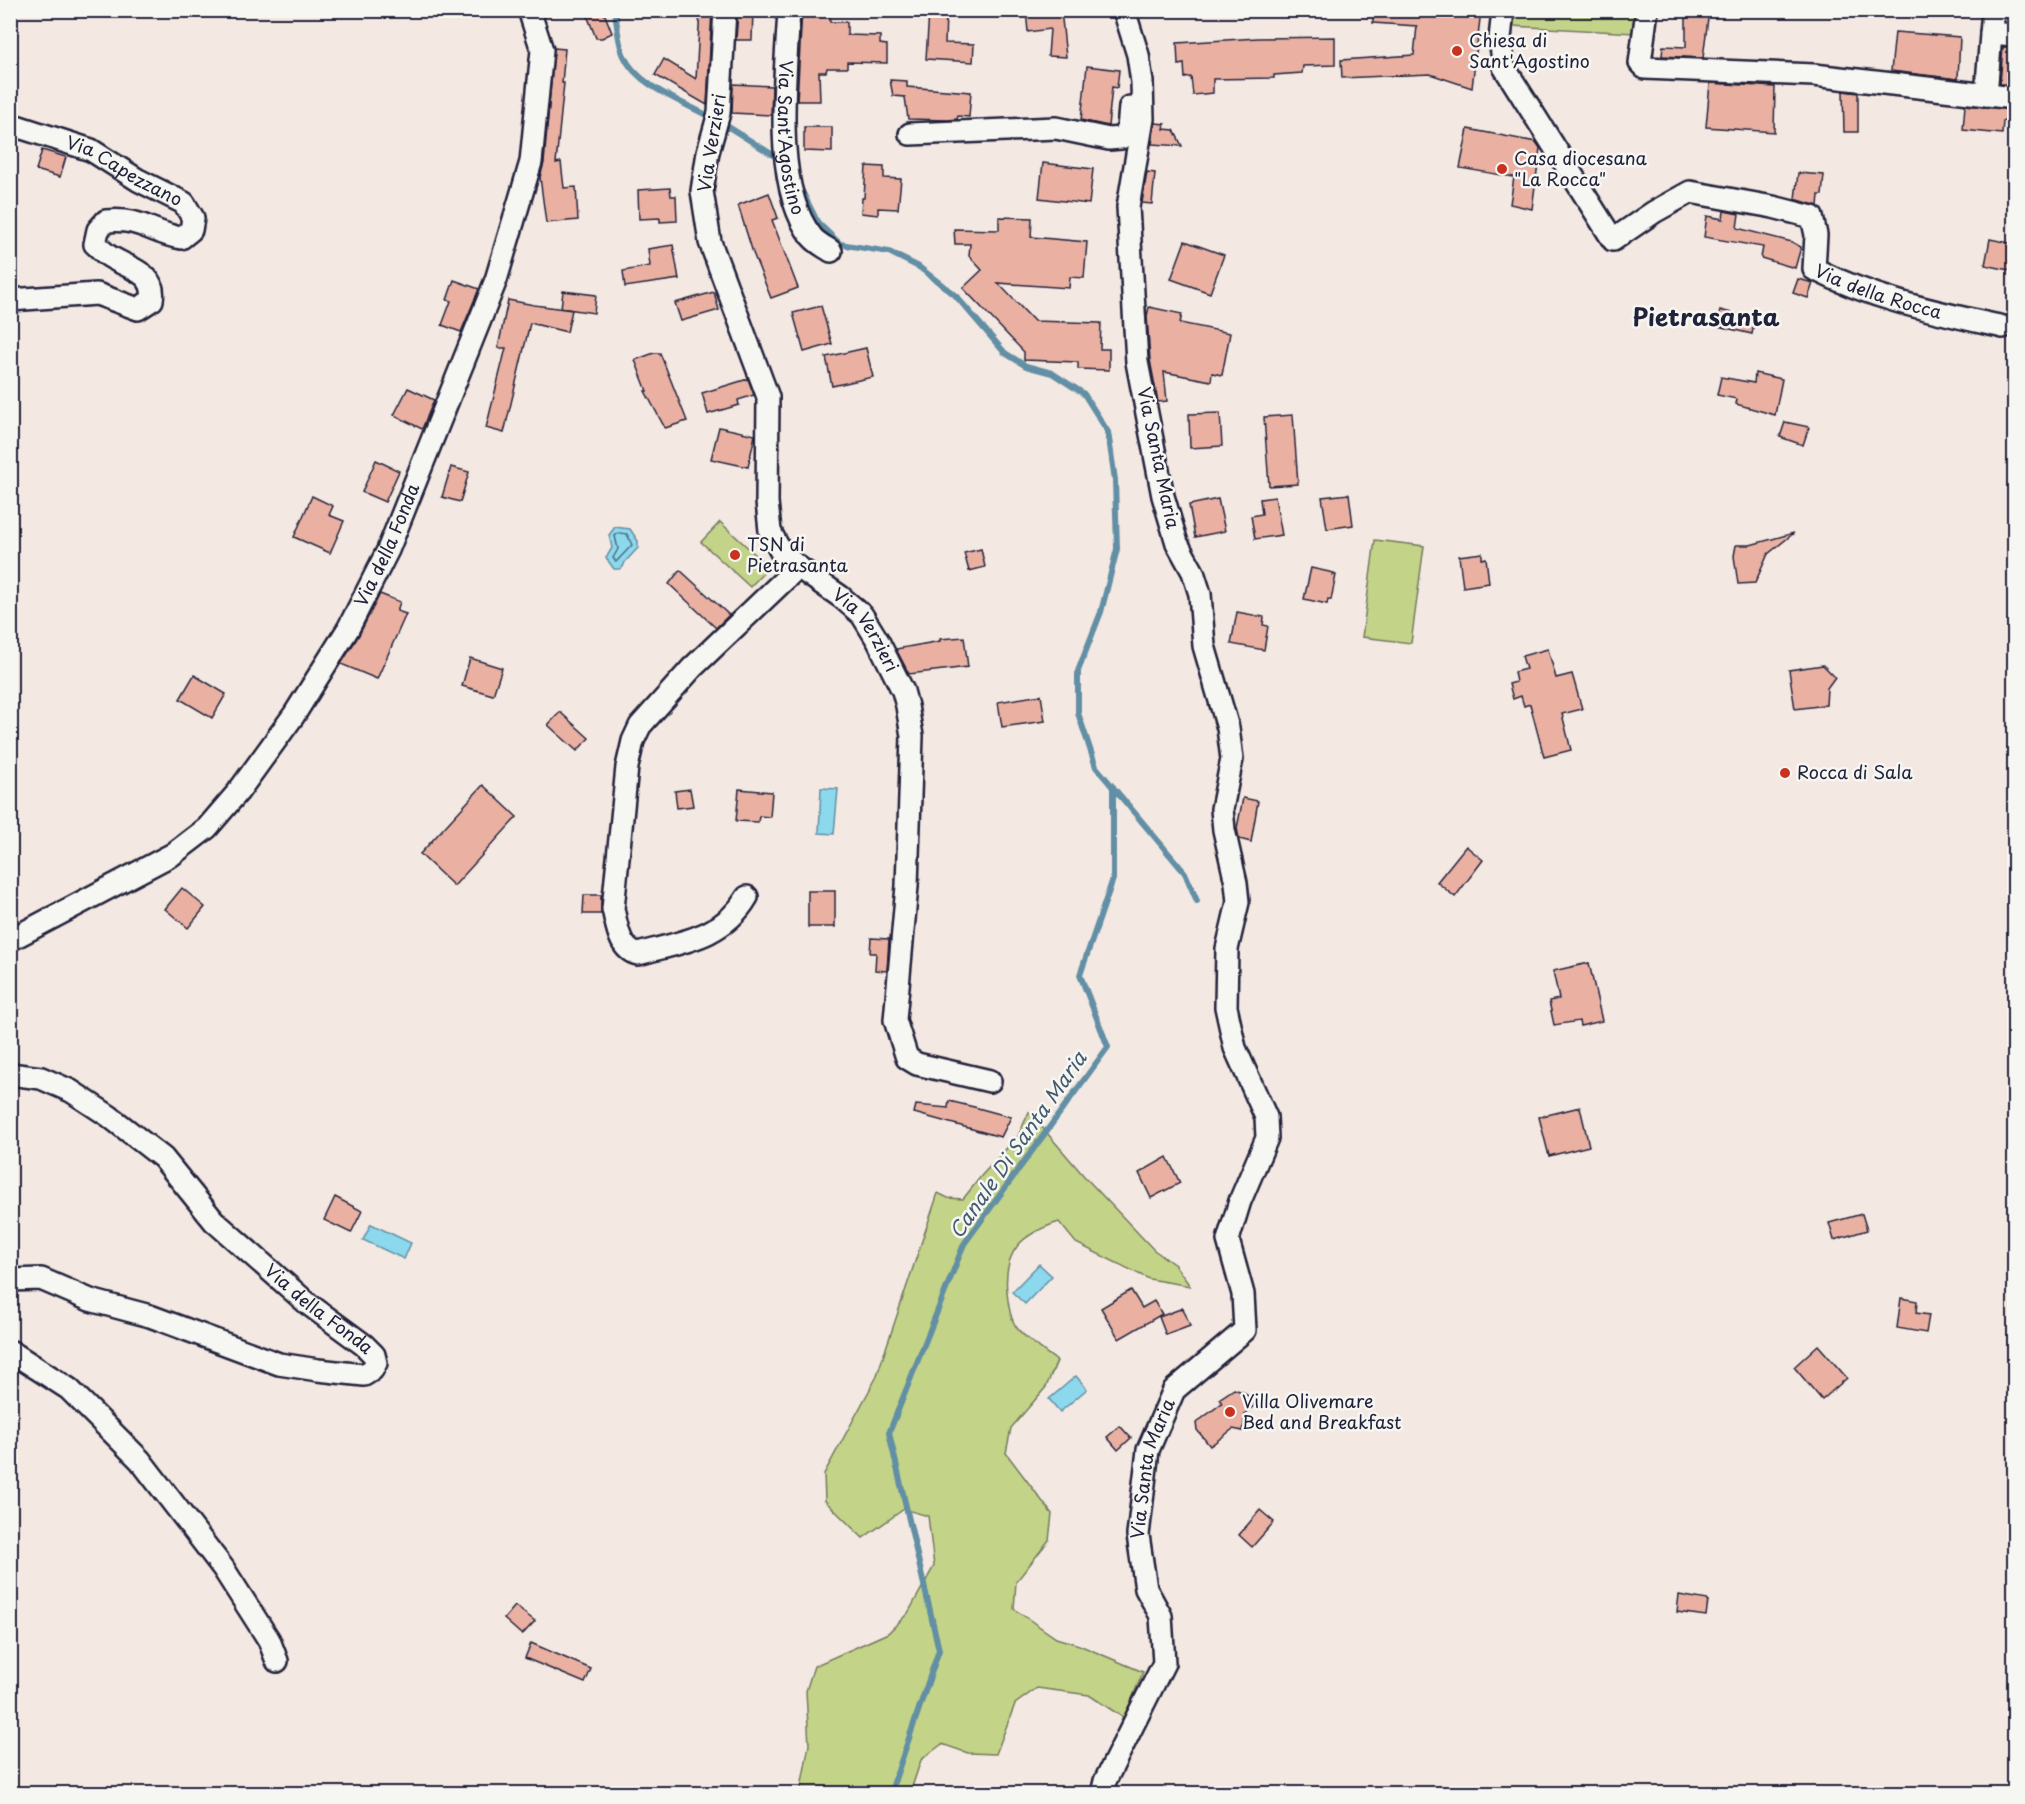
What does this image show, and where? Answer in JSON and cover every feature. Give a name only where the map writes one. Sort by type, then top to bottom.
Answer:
[{"type":"street","name":"Via della Fonda","points":[[10,940],[173,854],[207,828],[238,792],[294,715],[348,629],[388,550],[496,280],[528,173],[542,50],[529,10]]},
{"type":"street","name":"Via Verzieri","points":[[724,10],[719,113],[708,152],[702,190],[710,242],[768,397],[766,501],[770,531],[781,552],[862,615],[903,691],[907,706],[912,736],[907,886],[895,1020],[907,1058],[917,1064],[990,1081]]},
{"type":"street","name":"Via Sant'Agostino","points":[[789,10],[784,137],[789,184],[804,223],[813,238],[831,251]]},
{"type":"street","name":"Via Santa Maria","points":[[1102,1794],[1105,1781],[1164,1663],[1161,1616],[1146,1589],[1138,1534],[1148,1450],[1174,1390],[1245,1330],[1243,1294],[1228,1240],[1240,1201],[1267,1138],[1266,1117],[1235,1048],[1226,1007],[1227,949],[1238,902],[1222,809],[1232,759],[1228,728],[1204,646],[1200,594],[1193,572],[1177,543],[1162,496],[1137,362],[1128,207],[1143,119],[1142,82],[1138,55],[1124,10]]},
{"type":"street","name":"Via della Rocca","points":[[1503,10],[1500,39],[1504,67],[1613,240],[1662,207],[1690,192],[1773,207],[1812,217],[1816,235],[1814,269],[1843,284],[1892,301],[2003,327]]},
{"type":"street","points":[[1647,10],[1640,63],[1644,68],[1814,75],[2014,98]]},
{"type":"street","points":[[1986,95],[1993,10]]},
{"type":"street","points":[[1991,33],[2014,35]]},
{"type":"street","points":[[910,134],[1056,128],[1109,139],[1121,138],[1128,129],[1130,105],[1142,82]]},
{"type":"street","name":"Via Capezzano","points":[[10,123],[91,150],[138,180],[184,203],[193,218],[191,230],[181,238],[123,219],[106,221],[98,230],[95,244],[106,255],[149,279],[154,290],[152,300],[138,309],[97,294],[10,300]]},
{"type":"street","points":[[747,897],[739,912],[725,925],[707,934],[638,954],[626,948],[618,930],[613,909],[627,767],[633,741],[640,726],[654,708],[692,668],[798,567]]},
{"type":"street","name":"Via della Fonda","points":[[10,1074],[42,1078],[72,1091],[109,1116],[163,1158],[214,1221],[307,1303],[364,1345],[374,1355],[376,1363],[372,1370],[364,1375],[279,1364],[150,1316],[90,1300],[41,1279],[10,1280]]},
{"type":"street","points":[[10,1351],[69,1389],[140,1460],[223,1568],[269,1640],[277,1661]]},
{"type":"green space","points":[[1514,11],[1637,11],[1634,33],[1512,26]]},
{"type":"green space","name":"TSN di Pietrasanta","points":[[720,522],[769,567],[750,587],[701,542]]},
{"type":"green space","points":[[1375,540],[1424,546],[1411,643],[1362,637]]},
{"type":"green space","points":[[1029,1112],[1084,1176],[1154,1250],[1175,1265],[1190,1286],[1149,1279],[1076,1243],[1059,1222],[1025,1238],[1012,1255],[1008,1265],[1007,1292],[1011,1316],[1015,1324],[1024,1336],[1057,1361],[1046,1387],[1011,1428],[1006,1453],[1052,1514],[1049,1540],[1016,1582],[1014,1609],[1056,1638],[1079,1645],[1143,1672],[1124,1718],[1089,1695],[1037,1688],[1015,1704],[996,1754],[968,1753],[942,1744],[921,1760],[910,1793],[800,1793],[809,1745],[806,1691],[814,1666],[888,1633],[908,1613],[934,1566],[928,1516],[904,1509],[863,1538],[825,1501],[824,1474],[876,1378],[938,1193],[948,1198],[963,1199],[1018,1136]]},
{"type":"water","points":[[615,527],[630,529],[638,541],[638,548],[619,569],[614,569],[606,558],[612,548],[609,535]]},
{"type":"water","points":[[821,788],[838,789],[834,834],[819,833]]},
{"type":"water","points":[[371,1224],[411,1243],[404,1259],[363,1240]]},
{"type":"water","points":[[1039,1264],[1052,1276],[1025,1304],[1012,1292]]},
{"type":"water","points":[[1076,1376],[1087,1389],[1060,1412],[1049,1399]]},
{"type":"building","points":[[585,10],[603,10],[612,33],[596,38]]},
{"type":"building","points":[[700,10],[712,10],[707,105],[655,75],[664,59],[696,79]]},
{"type":"building","points":[[738,10],[753,10],[752,40],[736,40]]},
{"type":"building","points":[[802,10],[830,10],[830,22],[847,22],[847,35],[880,36],[880,44],[887,45],[887,63],[847,62],[847,68],[827,68],[826,72],[819,72],[820,101],[797,101]]},
{"type":"building","points":[[1026,10],[1061,10],[1066,57],[1048,56],[1050,29],[1028,32]]},
{"type":"building","points":[[1373,10],[1481,10],[1472,88],[1430,74],[1342,78],[1341,60],[1414,55],[1417,26],[1373,23]]},
{"type":"building","points":[[1686,10],[1709,10],[1703,58],[1662,56],[1663,46],[1686,47]]},
{"type":"building","points":[[929,12],[946,13],[945,43],[974,44],[973,62],[926,59]]},
{"type":"building","points":[[1895,32],[1960,37],[1958,79],[1891,71]]},
{"type":"building","points":[[1335,37],[1335,65],[1303,66],[1302,73],[1274,75],[1274,78],[1213,79],[1213,93],[1193,95],[1191,77],[1185,78],[1184,64],[1178,65],[1177,43],[1258,38]]},
{"type":"building","points":[[2003,47],[2014,47],[2014,85],[2000,84]]},
{"type":"building","points":[[554,48],[565,49],[556,163],[561,162],[564,188],[576,187],[578,220],[546,223],[540,177],[544,163]]},
{"type":"building","points":[[1087,66],[1119,70],[1117,88],[1112,87],[1108,126],[1081,120]]},
{"type":"building","points":[[890,80],[907,81],[907,87],[971,92],[969,117],[958,116],[957,119],[948,120],[908,119],[905,97],[893,96]]},
{"type":"building","points":[[1710,83],[1775,87],[1774,132],[1706,127]]},
{"type":"building","points":[[733,84],[772,86],[771,115],[732,113]]},
{"type":"building","points":[[1843,91],[1858,93],[1858,132],[1844,132]]},
{"type":"building","points":[[1965,105],[2014,110],[2014,122],[2003,121],[2002,134],[1963,130]]},
{"type":"building","points":[[1155,123],[1165,124],[1164,129],[1174,130],[1182,146],[1152,144]]},
{"type":"building","points":[[804,127],[832,127],[832,152],[804,151]]},
{"type":"building","name":"Casa diocesana \"La Rocca\"","points":[[1468,129],[1536,142],[1540,148],[1532,209],[1510,204],[1514,177],[1460,168]]},
{"type":"building","points":[[42,150],[66,157],[60,177],[36,170]]},
{"type":"building","points":[[1043,163],[1093,169],[1089,204],[1039,198]]},
{"type":"building","points":[[866,166],[884,167],[884,178],[901,179],[898,209],[878,208],[878,215],[861,213]]},
{"type":"building","points":[[1147,172],[1155,173],[1152,204],[1142,203]]},
{"type":"building","points":[[1798,173],[1824,175],[1822,195],[1819,195],[1818,206],[1795,199]]},
{"type":"building","points":[[670,188],[671,196],[676,196],[677,221],[660,222],[660,218],[639,219],[638,190]]},
{"type":"building","points":[[769,193],[778,218],[772,220],[798,288],[771,298],[753,253],[738,205]]},
{"type":"building","points":[[1724,211],[1739,214],[1737,228],[1792,242],[1801,247],[1795,268],[1761,258],[1763,247],[1704,237],[1707,216],[1723,219]]},
{"type":"building","points":[[999,217],[1032,218],[1031,237],[1087,242],[1084,278],[1070,277],[1069,288],[998,283],[1034,321],[1101,323],[1100,349],[1109,349],[1109,370],[1078,369],[1078,362],[1024,360],[1024,352],[963,288],[982,270],[969,256],[970,244],[955,244],[954,229],[999,230]]},
{"type":"building","points":[[1990,239],[2010,243],[2009,248],[2014,249],[2014,271],[1985,265]]},
{"type":"building","points":[[1185,241],[1224,255],[1210,293],[1171,279]]},
{"type":"building","points":[[673,245],[679,279],[625,287],[623,271],[650,266],[648,249]]},
{"type":"building","points":[[1798,279],[1813,283],[1808,298],[1793,293]]},
{"type":"building","points":[[454,280],[479,289],[461,332],[442,325],[451,301],[447,300]]},
{"type":"building","points":[[563,291],[596,295],[594,313],[561,308]]},
{"type":"building","points":[[714,292],[719,310],[681,321],[675,303]]},
{"type":"building","points":[[508,300],[572,310],[567,332],[530,323],[504,433],[486,428],[506,348],[498,348]]},
{"type":"building","points":[[821,306],[832,344],[804,352],[793,313]]},
{"type":"building","points":[[1149,307],[1182,314],[1180,323],[1230,333],[1222,375],[1212,373],[1211,381],[1164,372],[1167,401],[1158,402],[1150,360],[1147,316]]},
{"type":"building","points":[[1720,310],[1755,319],[1752,334],[1717,326]]},
{"type":"building","points":[[866,348],[873,377],[832,386],[826,357]]},
{"type":"building","points":[[660,353],[687,421],[665,428],[645,391],[647,391],[635,360]]},
{"type":"building","points":[[1755,373],[1782,379],[1775,415],[1736,404],[1737,399],[1717,395],[1721,377],[1754,383]]},
{"type":"building","points":[[748,379],[754,395],[738,400],[739,405],[708,414],[702,393]]},
{"type":"building","points":[[408,388],[434,400],[422,429],[394,415]]},
{"type":"building","points":[[1220,413],[1222,446],[1190,448],[1189,414]]},
{"type":"building","points":[[1293,415],[1298,484],[1269,486],[1264,417]]},
{"type":"building","points":[[1785,422],[1809,427],[1803,445],[1780,437]]},
{"type":"building","points":[[719,427],[755,435],[748,467],[711,459]]},
{"type":"building","points":[[376,460],[399,471],[385,502],[362,492]]},
{"type":"building","points":[[451,467],[469,472],[460,502],[442,497]]},
{"type":"building","points":[[1349,494],[1353,525],[1327,529],[1322,497]]},
{"type":"building","points":[[312,496],[333,506],[329,515],[344,521],[330,553],[294,537]]},
{"type":"building","points":[[1275,497],[1282,535],[1255,539],[1251,516],[1262,514],[1260,499]]},
{"type":"building","points":[[1218,499],[1225,531],[1195,537],[1189,505]]},
{"type":"building","points":[[1794,533],[1768,554],[1755,583],[1738,584],[1734,556],[1736,545],[1750,545]]},
{"type":"building","points":[[981,549],[985,567],[969,571],[964,553]]},
{"type":"building","points":[[1482,553],[1482,559],[1486,558],[1489,583],[1463,587],[1459,556]]},
{"type":"building","points":[[1311,568],[1336,575],[1331,600],[1328,599],[1327,604],[1304,599]]},
{"type":"building","points":[[680,570],[729,615],[716,628],[669,584]]},
{"type":"building","points":[[380,594],[400,602],[397,611],[406,614],[377,679],[341,664]]},
{"type":"building","points":[[1237,612],[1264,617],[1263,625],[1268,626],[1264,650],[1231,644]]},
{"type":"building","points":[[964,637],[968,667],[909,674],[896,649],[940,641],[940,639]]},
{"type":"building","points":[[1548,649],[1556,678],[1572,674],[1582,709],[1562,714],[1571,750],[1544,757],[1530,704],[1524,706],[1521,696],[1513,699],[1509,684],[1516,682],[1514,672],[1526,669],[1522,656]]},
{"type":"building","points":[[470,658],[502,668],[493,695],[462,686]]},
{"type":"building","points":[[1823,665],[1835,677],[1827,688],[1826,705],[1795,709],[1789,670]]},
{"type":"building","points":[[194,675],[226,694],[212,718],[180,699]]},
{"type":"building","points":[[1041,695],[1045,721],[1002,727],[998,702]]},
{"type":"building","points":[[560,712],[589,738],[577,751],[548,725]]},
{"type":"building","points":[[483,785],[517,817],[454,886],[420,854]]},
{"type":"building","points":[[690,789],[693,806],[677,808],[675,791]]},
{"type":"building","points":[[739,789],[772,792],[770,817],[759,816],[758,822],[736,821]]},
{"type":"building","points":[[1243,798],[1258,801],[1251,842],[1239,839],[1237,828]]},
{"type":"building","points":[[1466,846],[1483,860],[1455,897],[1437,882]]},
{"type":"building","points":[[182,888],[205,907],[188,928],[165,909]]},
{"type":"building","points":[[808,891],[835,891],[835,927],[808,927]]},
{"type":"building","points":[[584,895],[601,895],[601,914],[583,914]]},
{"type":"building","points":[[871,938],[889,939],[887,971],[875,970],[876,953],[870,953]]},
{"type":"building","points":[[1589,963],[1602,1021],[1580,1026],[1579,1021],[1554,1025],[1549,1001],[1559,999],[1553,971]]},
{"type":"building","points":[[949,1101],[1011,1117],[1001,1137],[914,1113],[916,1105],[948,1108]]},
{"type":"building","points":[[1580,1107],[1589,1146],[1549,1156],[1539,1117]]},
{"type":"building","points":[[1167,1157],[1180,1183],[1151,1198],[1139,1173]]},
{"type":"building","points":[[335,1197],[362,1211],[351,1233],[324,1220]]},
{"type":"building","points":[[1862,1214],[1867,1230],[1834,1240],[1829,1223]]},
{"type":"building","points":[[1131,1290],[1142,1308],[1154,1301],[1162,1314],[1119,1339],[1101,1308]]},
{"type":"building","points":[[1901,1298],[1917,1301],[1916,1313],[1929,1315],[1926,1333],[1897,1328]]},
{"type":"building","points":[[1183,1308],[1190,1326],[1166,1335],[1159,1317]]},
{"type":"building","points":[[1818,1345],[1847,1378],[1822,1400],[1794,1367]]},
{"type":"building","name":"Villa Olivemare Bed and Breakfast","points":[[1234,1389],[1245,1393],[1255,1405],[1245,1414],[1243,1431],[1233,1429],[1210,1446],[1197,1430],[1196,1423],[1222,1403],[1219,1399]]},
{"type":"building","points":[[1120,1426],[1131,1438],[1118,1450],[1107,1437]]},
{"type":"building","points":[[1260,1510],[1274,1522],[1252,1547],[1239,1535]]},
{"type":"building","points":[[1679,1595],[1708,1600],[1706,1616],[1677,1612]]},
{"type":"building","points":[[515,1606],[535,1621],[522,1635],[504,1619]]},
{"type":"building","points":[[531,1643],[591,1669],[585,1683],[525,1658]]},
{"type":"waterway","points":[[615,10],[620,45],[630,67],[650,85],[710,117]]},
{"type":"waterway","points":[[727,126],[773,155]]},
{"type":"waterway","points":[[799,185],[818,223],[840,244],[889,252],[919,267],[955,295],[1005,353],[1026,366],[1052,373],[1084,394],[1108,432],[1115,480],[1117,549],[1101,612],[1078,671],[1078,713],[1096,767],[1185,873],[1197,901]]},
{"type":"waterway","name":"Canale Di Santa Maria","points":[[890,1794],[939,1650],[889,1433],[964,1244],[1108,1047],[1080,975],[1113,879],[1113,787]]},
{"type":"place","name":"Chiesa di Sant'Agostino","points":[[1457,51]]},
{"type":"place","name":"Casa diocesana \"La Rocca\"","points":[[1502,169]]},
{"type":"place","name":"TSN di Pietrasanta","points":[[735,555]]},
{"type":"place","name":"Rocca di Sala","points":[[1785,773]]},
{"type":"place","name":"Villa Olivemare Bed and Breakfast","points":[[1230,1412]]},
{"type":"district","name":"Pietrasanta","points":[[1706,318]]}]
